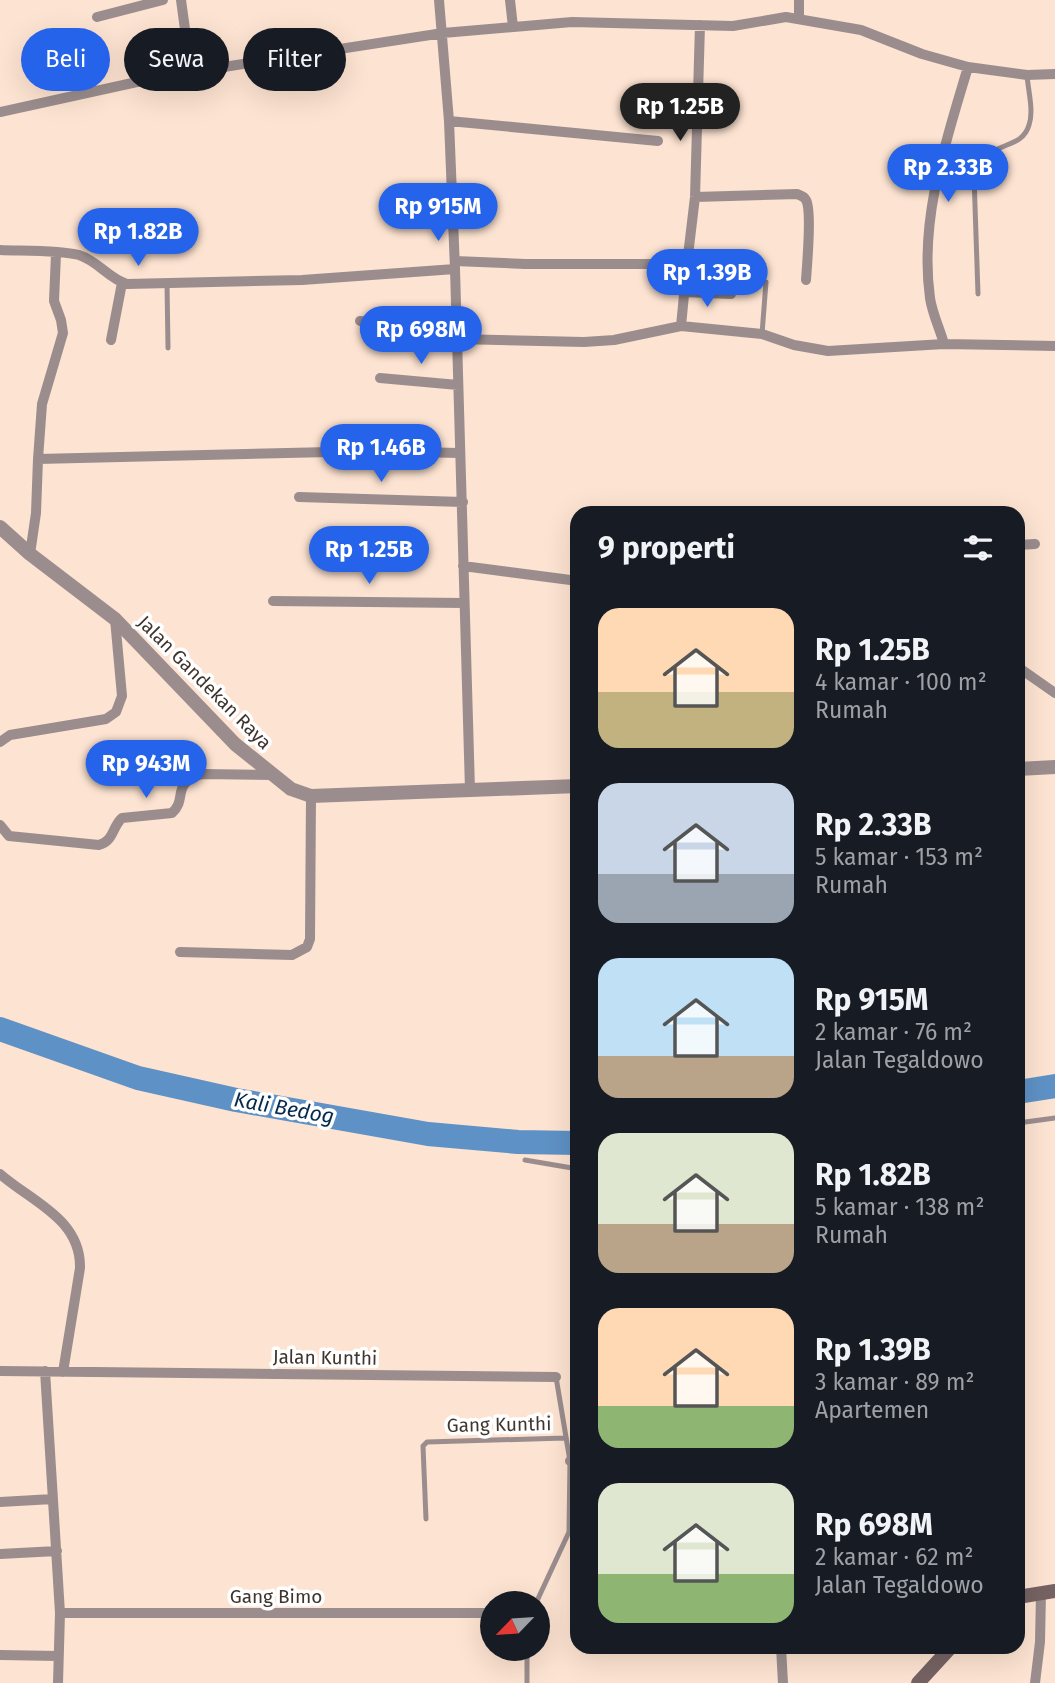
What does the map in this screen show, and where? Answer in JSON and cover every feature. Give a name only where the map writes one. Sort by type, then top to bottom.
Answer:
[{"type":"main road","points":[[1025,1596],[1048,1592]]},
{"type":"main road","points":[[918,1683],[945,1654]]},
{"type":"street","points":[[97,17],[163,0]]},
{"type":"street","points":[[181,0],[185,28]]},
{"type":"street","points":[[439,0],[449,121],[455,265],[470,790]]},
{"type":"street","points":[[510,0],[513,27]]},
{"type":"street","points":[[799,0],[799,19]]},
{"type":"street","points":[[229,67],[443,33],[610,22],[733,26],[786,16],[861,30],[922,54],[968,66],[1027,75],[1055,74]]},
{"type":"street","points":[[681,327],[695,197],[699,25]]},
{"type":"street","points":[[944,344],[930,300],[929,233],[933,196],[968,66]]},
{"type":"street","points":[[0,112],[124,87]]},
{"type":"street","points":[[449,121],[658,141]]},
{"type":"street","points":[[695,197],[797,194],[804,197],[808,203],[809,214],[806,280]]},
{"type":"street","points":[[0,250],[78,255],[122,283],[349,277],[455,265],[687,264]]},
{"type":"street","points":[[30,554],[36,513],[42,404],[62,333],[61,320],[54,301],[56,254]]},
{"type":"street","points":[[111,340],[122,283]]},
{"type":"street","points":[[684,292],[731,294]]},
{"type":"street","points":[[360,321],[456,336],[584,342],[614,340],[681,327],[762,334],[794,345],[828,351],[944,344],[1055,346]]},
{"type":"street","points":[[380,379],[458,385]]},
{"type":"street","points":[[38,459],[373,451],[460,453]]},
{"type":"street","points":[[299,497],[463,502]]},
{"type":"street","name":"Jalan Gandekan Raya","points":[[0,527],[30,554],[115,619],[235,744],[290,789],[312,796],[570,786]]},
{"type":"street","points":[[1025,545],[1035,544]]},
{"type":"street","points":[[463,566],[570,580]]},
{"type":"street","points":[[273,601],[464,603]]},
{"type":"street","points":[[0,742],[10,734],[107,719],[116,712],[122,696],[115,619]]},
{"type":"street","points":[[1025,672],[1055,693]]},
{"type":"street","points":[[1025,769],[1055,767]]},
{"type":"street","points":[[0,825],[9,836],[99,845],[111,838],[122,818],[172,813],[176,809],[184,783],[191,778],[202,774],[273,775]]},
{"type":"street","points":[[180,952],[292,955],[307,947],[310,939],[312,796]]},
{"type":"street","points":[[0,1174],[65,1224],[80,1253],[80,1268],[62,1372]]},
{"type":"street","name":"Jalan Kunthi","points":[[0,1371],[556,1377]]},
{"type":"street","points":[[45,1371],[60,1613],[58,1683]]},
{"type":"street","points":[[0,1502],[53,1499]]},
{"type":"street","points":[[0,1554],[57,1551]]},
{"type":"street","points":[[1035,1683],[1048,1592]]},
{"type":"street","name":"Gang Bimo","points":[[60,1613],[480,1614]]},
{"type":"street","points":[[781,1654],[783,1683]]},
{"type":"street","points":[[0,1655],[58,1656]]},
{"type":"lane","points":[[978,294],[974,176],[978,163],[987,154],[1019,140],[1026,132],[1030,124],[1027,75]]},
{"type":"lane","points":[[762,334],[766,282]]},
{"type":"lane","points":[[167,283],[168,348]]},
{"type":"lane","points":[[1025,1122],[1055,1118]]},
{"type":"lane","points":[[525,1160],[570,1168]]},
{"type":"lane","name":"Jalan Kunthi","points":[[556,1377],[565,1438],[570,1451]]},
{"type":"lane","name":"Gang Kunthi","points":[[426,1519],[424,1446],[427,1442],[565,1438]]},
{"type":"lane","name":"Jalan Kunthi","points":[[542,1591],[569,1532],[570,1518]]},
{"type":"lane","points":[[527,1661],[527,1683]]},
{"type":"waterway","name":"Kali Bedog","points":[[0,1029],[138,1078],[236,1100],[428,1134],[518,1142],[570,1143]]},
{"type":"waterway","name":"Kali Bedog","points":[[1025,1091],[1055,1086]]}]
